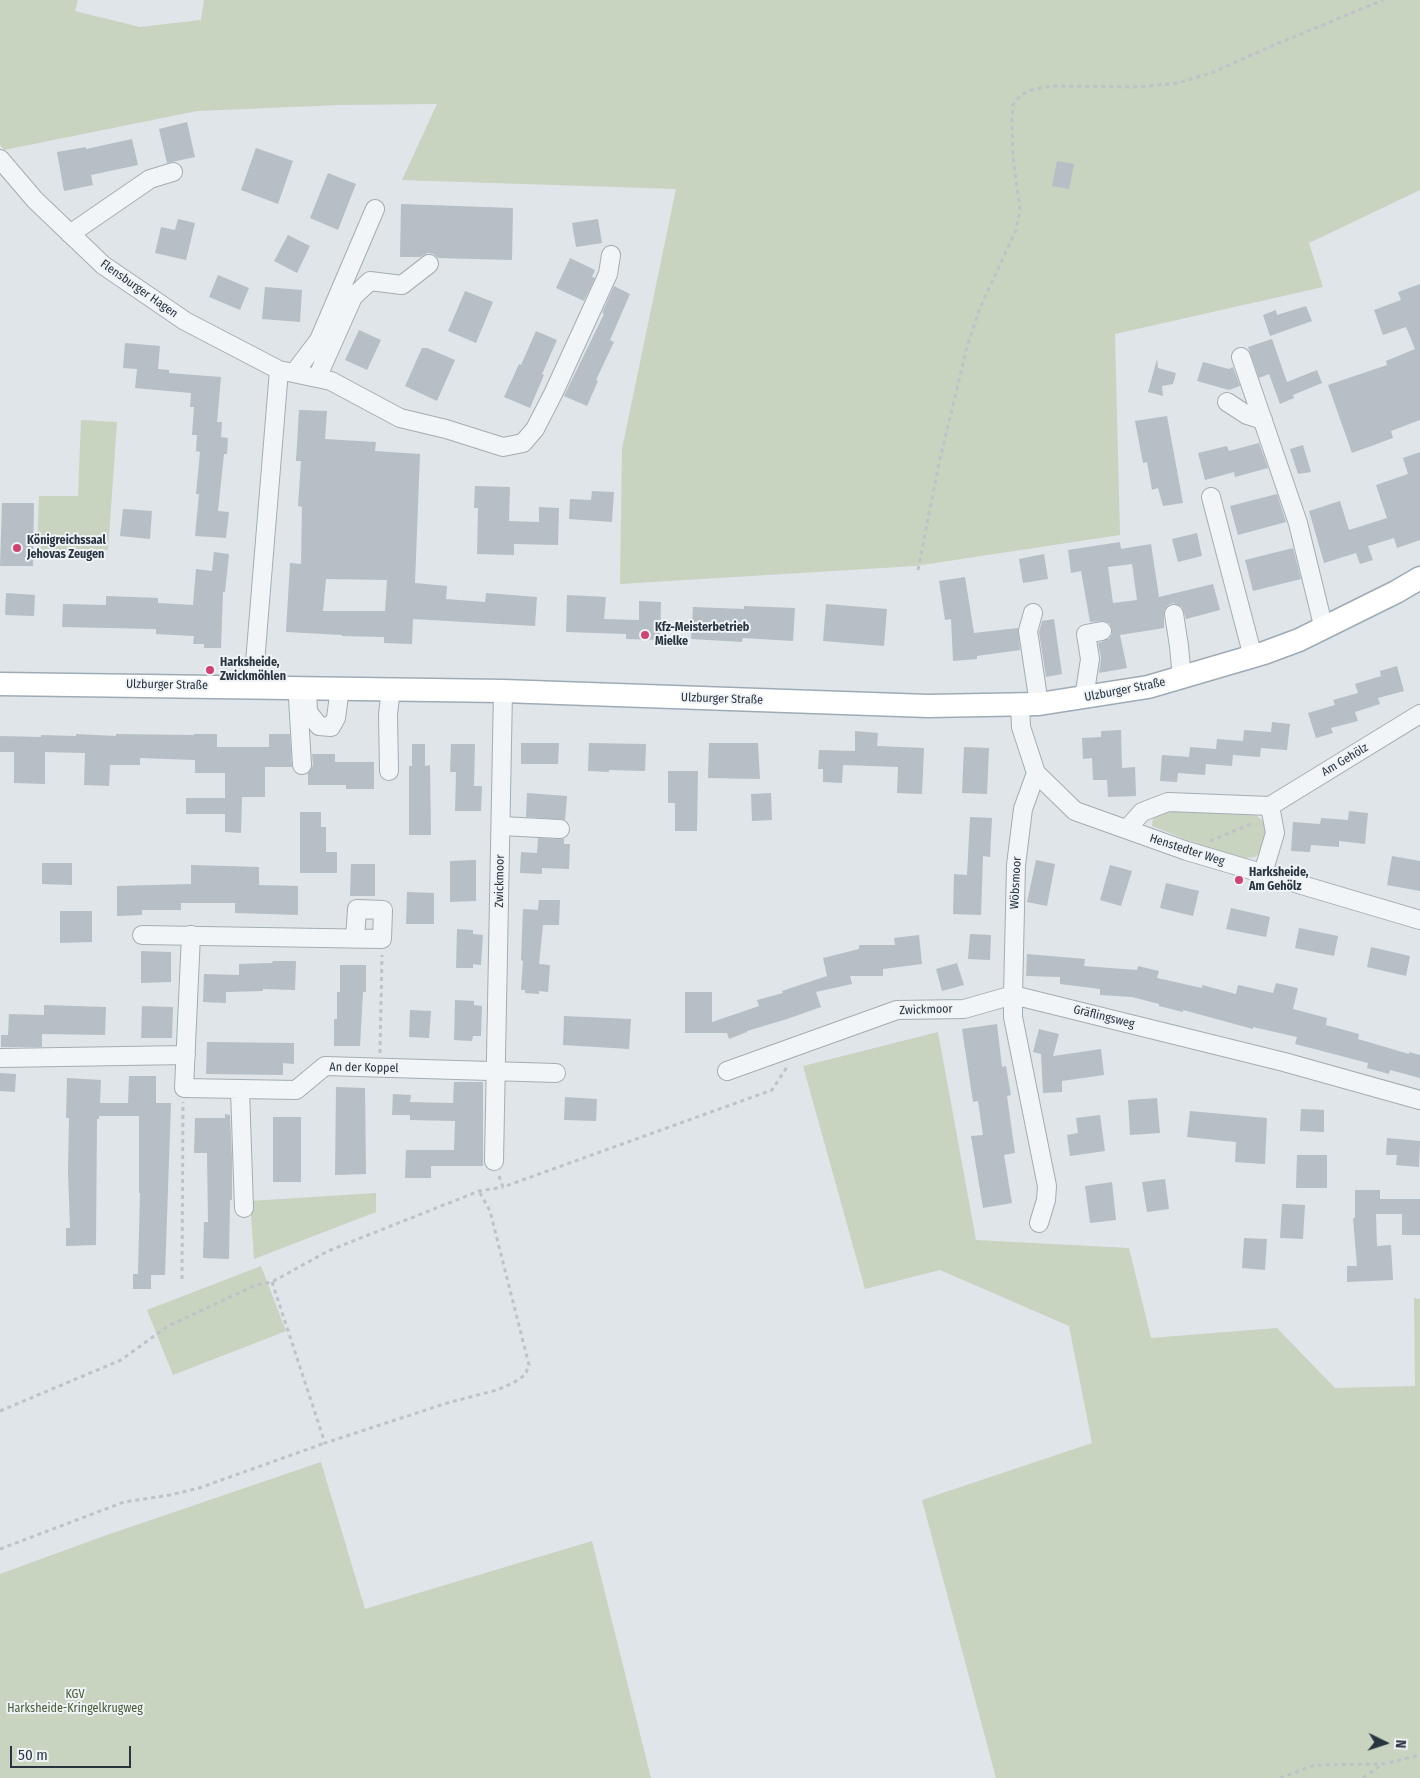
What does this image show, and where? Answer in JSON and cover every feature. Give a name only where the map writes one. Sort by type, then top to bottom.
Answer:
[{"type":"main road","name":"Ulzburger Straße","points":[[0,684],[502,691],[928,706],[1030,704],[1084,698],[1148,687],[1252,657],[1299,640],[1396,592],[1420,578]]},
{"type":"street","name":"Flensburger Hagen","points":[[0,159],[35,200],[103,265],[185,321],[286,371],[331,381],[400,418],[446,429],[503,447],[523,443],[530,437],[554,392],[608,274],[611,255]]},
{"type":"street","points":[[70,234],[150,179],[173,172]]},
{"type":"street","points":[[254,687],[286,371],[319,340],[375,209]]},
{"type":"street","points":[[316,378],[353,297],[370,281],[402,285],[430,264]]},
{"type":"street","points":[[1241,357],[1298,523],[1325,627]]},
{"type":"street","points":[[1227,402],[1247,415],[1263,420]]},
{"type":"street","points":[[1211,496],[1252,657]]},
{"type":"street","name":"Henstedter Weg","points":[[1033,613],[1028,631],[1030,704],[1021,727],[1036,773],[1075,812],[1187,851],[1420,920]]},
{"type":"street","points":[[1174,614],[1180,646],[1182,668],[1180,678]]},
{"type":"street","points":[[1084,698],[1090,659],[1086,634],[1102,631]]},
{"type":"street","points":[[302,687],[308,712],[319,726],[331,726],[336,718],[340,688]]},
{"type":"street","points":[[302,687],[302,765]]},
{"type":"street","points":[[389,770],[388,714],[391,689]]},
{"type":"street","name":"Zwickmoor","points":[[494,1161],[502,691]]},
{"type":"street","name":"Am Gehölz","points":[[1270,810],[1420,714]]},
{"type":"street","name":"Wöbsmoor","points":[[1013,995],[1016,865],[1023,809],[1036,773]]},
{"type":"street","points":[[1127,829],[1142,812],[1168,802],[1270,810],[1275,833],[1263,874]]},
{"type":"street","points":[[501,826],[560,829]]},
{"type":"street","points":[[142,935],[382,939],[384,910],[357,909],[355,938]]},
{"type":"street","points":[[184,1088],[190,935]]},
{"type":"street","points":[[1013,995],[1013,1017],[1047,1186],[1046,1200],[1039,1223]]},
{"type":"street","name":"Zwickmoor","points":[[727,1072],[897,1010],[964,1009],[1013,995]]},
{"type":"street","name":"Gräflingsweg","points":[[1013,995],[1284,1062],[1420,1100]]},
{"type":"street","points":[[0,1058],[186,1055]]},
{"type":"street","name":"An der Koppel","points":[[184,1088],[296,1090],[325,1066],[496,1071]]},
{"type":"street","points":[[496,1071],[556,1073]]},
{"type":"street","points":[[240,1090],[244,1208]]},
{"type":"path","points":[[918,570],[939,463],[968,343],[980,308],[1016,230],[1020,209],[1014,158],[1012,118],[1014,104],[1021,96],[1031,90],[1053,86],[1138,87],[1178,83],[1211,73],[1383,0]]},
{"type":"path","points":[[1187,851],[1270,810]]},
{"type":"path","points":[[379,1068],[382,939]]},
{"type":"path","points":[[0,1411],[121,1360],[168,1326],[256,1285],[272,1282],[328,1251],[479,1191],[502,1188],[772,1090],[803,1044]]},
{"type":"path","points":[[182,1279],[184,1088]]},
{"type":"path","points":[[494,1161],[502,1188]]},
{"type":"path","points":[[0,1549],[124,1502],[170,1495],[198,1488],[446,1403],[497,1390],[525,1375],[529,1366],[527,1356],[490,1211],[479,1191]]},
{"type":"path","points":[[272,1282],[325,1443]]},
{"type":"path","points":[[1280,1778],[1315,1765],[1383,1764],[1420,1755]]},
{"type":"path","points":[[1363,1778],[1383,1764]]},
{"type":"green space","points":[[0,0],[78,0],[75,11],[140,27],[201,20],[204,0],[1420,0],[1420,190],[1309,243],[1323,287],[1115,334],[1120,535],[915,566],[620,584],[622,449],[676,189],[402,180],[437,104],[340,105],[197,111],[4,150],[0,145]]},
{"type":"green space","points":[[81,420],[117,422],[108,550],[37,550],[39,496],[78,496]]},
{"type":"green space","points":[[1173,811],[1253,813],[1262,820],[1267,829],[1266,840],[1261,851],[1255,857],[1244,858],[1218,852],[1152,826],[1153,818],[1161,813]]},
{"type":"green space","points":[[938,1032],[976,1240],[1129,1248],[1151,1338],[1277,1328],[1335,1388],[1415,1386],[1414,1298],[1420,1299],[1420,1778],[996,1778],[922,1500],[1092,1443],[1069,1326],[940,1270],[865,1289],[803,1066]]},
{"type":"green space","points":[[376,1193],[376,1212],[254,1259],[250,1201]]},
{"type":"green space","points":[[261,1266],[286,1331],[173,1375],[147,1310]]},
{"type":"green space","name":"KGV Harksheide-Kringelkrugweg","points":[[321,1462],[365,1609],[592,1541],[651,1778],[0,1778],[0,1574],[104,1536]]},
{"type":"building","points":[[187,122],[195,157],[167,163],[159,129]]},
{"type":"building","points":[[132,139],[138,165],[91,175],[93,185],[64,191],[57,152],[86,147],[86,149]]},
{"type":"building","points":[[256,148],[293,161],[278,204],[241,190]]},
{"type":"building","points":[[1057,161],[1074,164],[1069,189],[1052,186]]},
{"type":"building","points":[[328,173],[356,184],[338,230],[310,218]]},
{"type":"building","points":[[401,204],[513,208],[512,260],[438,258],[428,253],[420,257],[400,257]]},
{"type":"building","points":[[178,219],[195,223],[186,260],[155,253],[161,227],[175,230]]},
{"type":"building","points":[[598,219],[602,243],[576,247],[572,223]]},
{"type":"building","points":[[288,235],[310,246],[297,273],[274,261]]},
{"type":"building","points":[[570,258],[595,270],[592,277],[595,278],[584,301],[556,288]]},
{"type":"building","points":[[218,275],[249,288],[240,310],[209,297]]},
{"type":"building","points":[[1420,284],[1420,420],[1391,431],[1393,438],[1352,453],[1328,385],[1387,365],[1386,361],[1415,349],[1406,327],[1383,335],[1374,310],[1401,300],[1398,292]]},
{"type":"building","points":[[614,286],[630,294],[610,340],[614,342],[596,380],[598,381],[587,406],[564,396],[604,314],[602,313]]},
{"type":"building","points":[[265,287],[302,290],[300,322],[262,319]]},
{"type":"building","points":[[465,291],[493,302],[476,343],[448,331]]},
{"type":"building","points":[[1306,306],[1312,321],[1270,336],[1263,315],[1276,310],[1277,315]]},
{"type":"building","points":[[359,330],[381,340],[367,370],[345,360]]},
{"type":"building","points":[[536,331],[557,340],[530,408],[504,397]]},
{"type":"building","points":[[1272,339],[1287,382],[1317,370],[1322,383],[1293,395],[1294,398],[1280,404],[1269,374],[1259,378],[1248,347]]},
{"type":"building","points":[[125,343],[160,346],[158,369],[169,370],[169,373],[221,377],[217,422],[222,422],[221,437],[228,438],[227,454],[224,454],[218,511],[229,512],[226,538],[195,536],[200,452],[196,451],[197,435],[192,435],[194,407],[190,407],[191,393],[135,388],[137,369],[123,368]]},
{"type":"building","points":[[422,348],[427,348],[455,360],[437,401],[405,386]]},
{"type":"building","points":[[1157,359],[1158,368],[1176,373],[1173,384],[1162,386],[1163,396],[1148,392]]},
{"type":"building","points":[[1203,362],[1229,369],[1233,367],[1240,386],[1229,390],[1197,381]]},
{"type":"building","points":[[299,410],[327,411],[325,439],[376,442],[375,451],[420,454],[415,583],[447,586],[446,599],[485,602],[486,593],[537,597],[535,626],[413,619],[412,644],[384,643],[384,637],[286,632],[290,563],[301,564],[302,507],[298,506],[301,461],[296,461]],"holes":[[[326,579],[387,580],[385,611],[323,611]]]},
{"type":"building","points":[[1167,416],[1183,503],[1163,506],[1158,488],[1152,490],[1147,462],[1143,463],[1135,421]]},
{"type":"building","points":[[1259,443],[1268,468],[1235,477],[1234,472],[1205,480],[1198,453],[1227,446],[1229,451]]},
{"type":"building","points":[[1303,445],[1311,472],[1298,474],[1290,449]]},
{"type":"building","points":[[1420,452],[1420,540],[1397,548],[1394,538],[1368,546],[1373,560],[1360,564],[1356,553],[1324,563],[1309,511],[1340,501],[1349,530],[1387,518],[1376,485],[1408,474],[1403,458]]},
{"type":"building","points":[[475,486],[510,487],[509,521],[539,522],[539,507],[559,508],[558,545],[514,544],[514,555],[477,554],[478,508],[474,508]]},
{"type":"building","points":[[592,491],[614,492],[612,522],[569,519],[570,499],[591,500]]},
{"type":"building","points":[[1277,494],[1286,522],[1238,535],[1230,506]]},
{"type":"building","name":"Königreichssaal Jehovas Zeugen","points":[[2,503],[34,503],[33,566],[0,566]]},
{"type":"building","points":[[123,509],[152,511],[150,539],[120,536]]},
{"type":"building","points":[[1197,533],[1202,556],[1178,562],[1172,539]]},
{"type":"building","points":[[1120,542],[1121,549],[1151,544],[1159,597],[1213,584],[1220,610],[1186,619],[1182,607],[1173,603],[1168,605],[1164,611],[1164,628],[1120,635],[1127,668],[1099,673],[1101,658],[1098,643],[1109,639],[1112,629],[1110,624],[1105,621],[1090,622],[1081,571],[1071,573],[1068,550]],"holes":[[[1132,564],[1137,600],[1113,603],[1108,567]]]},
{"type":"building","points":[[1293,548],[1301,579],[1253,591],[1245,560]]},
{"type":"building","points":[[214,552],[229,554],[225,592],[223,592],[221,648],[204,648],[204,644],[193,644],[194,636],[156,634],[156,629],[62,627],[63,604],[106,605],[106,596],[158,598],[158,603],[193,605],[196,569],[212,571]]},
{"type":"building","points":[[1044,554],[1048,579],[1023,583],[1019,559]]},
{"type":"building","points":[[965,577],[974,633],[1018,628],[1020,650],[977,656],[977,659],[953,661],[951,619],[945,620],[939,581]]},
{"type":"building","points":[[6,593],[35,595],[34,616],[5,615]]},
{"type":"building","points":[[567,595],[606,597],[604,619],[639,620],[639,601],[661,602],[660,640],[626,639],[626,634],[566,632]]},
{"type":"building","points":[[826,604],[887,609],[884,646],[823,641]]},
{"type":"building","points":[[744,606],[795,608],[793,641],[743,638],[742,642],[691,639],[693,607],[744,609]]},
{"type":"building","points":[[1054,619],[1062,674],[1046,677],[1039,632],[1042,621]]},
{"type":"building","points":[[1397,666],[1404,691],[1378,698],[1380,704],[1355,712],[1358,721],[1331,728],[1333,733],[1316,738],[1308,713],[1335,705],[1333,700],[1358,693],[1355,684],[1381,676],[1380,671]]},
{"type":"building","points":[[1272,722],[1290,724],[1287,750],[1261,748],[1260,757],[1233,755],[1232,766],[1206,764],[1205,775],[1178,773],[1177,782],[1160,781],[1162,755],[1189,757],[1190,747],[1216,749],[1217,739],[1243,741],[1244,730],[1271,732]]},
{"type":"building","points":[[1121,730],[1122,768],[1135,767],[1136,796],[1108,797],[1107,780],[1093,780],[1092,758],[1083,759],[1082,738],[1101,737],[1101,731]]},
{"type":"building","points":[[855,731],[878,733],[877,746],[924,748],[922,794],[897,793],[898,767],[843,765],[842,783],[823,782],[823,769],[818,769],[819,750],[855,751]]},
{"type":"building","points":[[76,734],[116,736],[116,734],[217,734],[217,747],[269,747],[269,734],[290,734],[292,767],[265,767],[265,797],[242,797],[241,833],[225,832],[225,814],[186,814],[186,798],[225,798],[225,773],[195,773],[195,760],[140,758],[140,765],[110,765],[109,786],[84,785],[85,753],[45,752],[45,784],[14,783],[14,752],[0,752],[0,736],[41,737],[41,735],[76,736]]},
{"type":"building","points":[[521,743],[559,743],[558,764],[521,764]]},
{"type":"building","points":[[589,743],[646,744],[645,771],[588,771]]},
{"type":"building","points":[[709,743],[758,743],[760,779],[708,778]]},
{"type":"building","points":[[412,744],[425,744],[425,766],[430,765],[431,835],[409,835],[409,766],[412,766]]},
{"type":"building","points":[[451,744],[475,744],[474,786],[482,786],[481,811],[455,811],[456,772],[450,772]]},
{"type":"building","points":[[964,747],[989,748],[987,794],[962,793]]},
{"type":"building","points":[[312,754],[335,754],[335,762],[374,762],[374,789],[346,789],[346,785],[308,785],[308,773],[313,765]]},
{"type":"building","points":[[668,771],[698,771],[697,831],[675,831],[675,803],[668,803]]},
{"type":"building","points":[[527,793],[567,796],[565,820],[526,817]]},
{"type":"building","points":[[771,793],[772,820],[752,821],[751,794]]},
{"type":"building","points":[[1349,811],[1368,813],[1365,844],[1339,841],[1339,847],[1311,845],[1310,852],[1291,851],[1293,822],[1320,824],[1321,818],[1348,820]]},
{"type":"building","points":[[300,812],[321,812],[321,827],[326,827],[326,852],[337,852],[337,873],[300,873]]},
{"type":"building","points":[[970,817],[992,818],[990,857],[983,856],[981,915],[953,914],[954,874],[967,875]]},
{"type":"building","points":[[538,838],[564,839],[564,844],[570,844],[569,869],[542,868],[542,874],[520,873],[521,852],[537,853]]},
{"type":"building","points":[[1392,856],[1420,861],[1420,891],[1387,885]]},
{"type":"building","points":[[476,860],[476,901],[450,902],[450,861]]},
{"type":"building","points":[[1036,860],[1055,864],[1047,906],[1027,902]]},
{"type":"building","points":[[42,863],[72,863],[72,885],[42,884]]},
{"type":"building","points":[[351,864],[375,864],[375,896],[350,896]]},
{"type":"building","points":[[191,865],[259,867],[259,885],[298,886],[298,915],[235,913],[235,903],[181,903],[181,910],[142,910],[142,915],[117,916],[117,886],[191,884]]},
{"type":"building","points":[[1110,865],[1132,871],[1121,906],[1100,900]]},
{"type":"building","points":[[1166,883],[1199,891],[1193,916],[1160,908]]},
{"type":"building","points":[[407,892],[434,893],[434,924],[406,924]]},
{"type":"building","points":[[539,900],[560,900],[559,925],[543,925],[539,964],[550,965],[548,992],[539,991],[539,994],[525,993],[525,990],[521,990],[523,909],[538,910]]},
{"type":"building","points":[[1231,908],[1270,917],[1266,937],[1226,929]]},
{"type":"building","points":[[60,911],[92,911],[92,942],[60,943]]},
{"type":"building","points":[[1299,928],[1338,936],[1334,956],[1295,948]]},
{"type":"building","points":[[457,929],[473,930],[473,934],[483,935],[481,965],[473,964],[473,968],[456,968]]},
{"type":"building","points":[[970,934],[991,935],[990,960],[968,959]]},
{"type":"building","points":[[919,935],[922,964],[883,969],[883,976],[850,976],[852,984],[816,992],[821,1007],[747,1031],[729,1039],[727,1033],[685,1033],[685,992],[712,992],[712,1022],[759,1006],[757,1000],[783,993],[782,991],[827,976],[823,958],[859,949],[859,945],[895,945],[894,938]]},
{"type":"building","points":[[1371,947],[1410,956],[1406,976],[1367,967]]},
{"type":"building","points":[[141,951],[171,952],[171,982],[141,983]]},
{"type":"building","points":[[1027,954],[1085,959],[1084,966],[1137,970],[1138,966],[1159,971],[1157,978],[1202,988],[1202,985],[1236,994],[1238,985],[1273,993],[1276,983],[1298,988],[1293,1009],[1327,1018],[1326,1025],[1359,1034],[1358,1039],[1409,1054],[1409,1052],[1420,1055],[1420,1078],[1390,1070],[1389,1074],[1367,1068],[1368,1063],[1295,1044],[1297,1037],[1253,1027],[1253,1029],[1183,1010],[1183,1012],[1159,1006],[1159,1004],[1132,997],[1100,995],[1100,989],[1060,984],[1060,977],[1026,976]]},
{"type":"building","points":[[273,961],[296,961],[295,990],[263,989],[263,991],[226,992],[226,1003],[203,1002],[204,974],[239,975],[239,964],[272,963]]},
{"type":"building","points":[[957,963],[964,985],[942,991],[936,969]]},
{"type":"building","points":[[340,965],[366,965],[366,992],[363,992],[360,1046],[334,1046],[337,992],[340,992]]},
{"type":"building","points":[[455,1000],[474,1001],[474,1005],[482,1006],[481,1036],[473,1036],[472,1041],[454,1040]]},
{"type":"building","points":[[44,1005],[106,1007],[105,1035],[42,1034],[42,1047],[1,1047],[1,1035],[8,1035],[9,1014],[44,1015]]},
{"type":"building","points":[[142,1006],[173,1007],[172,1038],[141,1038]]},
{"type":"building","points":[[410,1010],[431,1011],[429,1038],[409,1037]]},
{"type":"building","points":[[564,1016],[631,1019],[629,1049],[563,1045]]},
{"type":"building","points":[[997,1024],[1002,1067],[1006,1066],[1011,1095],[1007,1096],[1015,1153],[1004,1155],[1012,1203],[983,1208],[971,1136],[983,1135],[978,1101],[973,1102],[962,1029]]},
{"type":"building","points":[[1039,1029],[1059,1034],[1053,1056],[1101,1049],[1104,1075],[1062,1081],[1062,1092],[1043,1093],[1041,1054],[1033,1052]]},
{"type":"building","points":[[207,1042],[294,1043],[294,1064],[283,1063],[283,1075],[206,1074]]},
{"type":"building","points":[[0,1073],[16,1074],[15,1092],[0,1091]]},
{"type":"building","points":[[129,1076],[156,1076],[156,1103],[171,1103],[165,1275],[151,1275],[151,1289],[133,1289],[133,1274],[138,1274],[139,1116],[99,1116],[99,1119],[97,1119],[96,1245],[66,1246],[66,1228],[70,1228],[69,1118],[66,1118],[67,1078],[101,1080],[100,1103],[128,1103]]},
{"type":"building","points":[[454,1082],[483,1082],[483,1166],[431,1166],[431,1178],[405,1178],[406,1150],[454,1150],[455,1121],[410,1120],[410,1115],[392,1115],[393,1094],[411,1095],[410,1102],[453,1103]]},
{"type":"building","points":[[336,1087],[365,1088],[366,1174],[335,1175]]},
{"type":"building","points":[[565,1097],[597,1099],[596,1121],[564,1120]]},
{"type":"building","points":[[1157,1098],[1160,1133],[1130,1135],[1128,1100]]},
{"type":"building","points":[[1301,1109],[1324,1110],[1324,1132],[1300,1131]]},
{"type":"building","points":[[1190,1111],[1267,1118],[1265,1164],[1235,1162],[1236,1142],[1187,1137]]},
{"type":"building","points":[[225,1114],[230,1115],[232,1157],[229,1259],[203,1258],[204,1222],[208,1222],[207,1153],[194,1153],[195,1118],[225,1118]]},
{"type":"building","points":[[1100,1115],[1105,1151],[1070,1156],[1067,1135],[1078,1133],[1076,1118]]},
{"type":"building","points":[[273,1117],[301,1117],[301,1182],[273,1182]]},
{"type":"building","points":[[1387,1138],[1420,1141],[1419,1167],[1396,1165],[1397,1155],[1386,1155]]},
{"type":"building","points":[[1297,1155],[1327,1155],[1327,1188],[1296,1188]]},
{"type":"building","points":[[1165,1179],[1169,1209],[1147,1212],[1142,1182]]},
{"type":"building","points":[[1112,1182],[1116,1220],[1090,1223],[1085,1186]]},
{"type":"building","points":[[1355,1190],[1380,1190],[1380,1199],[1420,1199],[1420,1235],[1402,1235],[1402,1214],[1376,1214],[1377,1246],[1391,1245],[1393,1280],[1347,1282],[1347,1266],[1357,1266],[1353,1218],[1355,1218]]},
{"type":"building","points":[[1282,1204],[1305,1205],[1303,1239],[1280,1238]]},
{"type":"building","points":[[1244,1238],[1267,1239],[1265,1270],[1242,1268]]},
{"type":"place","name":"Königreichssaal Jehovas Zeugen","points":[[17,548]]},
{"type":"place","name":"Kfz-Meisterbetrieb Mielke","points":[[645,635]]},
{"type":"place","name":"Harksheide, Zwickmöhlen","points":[[210,670]]},
{"type":"place","name":"Harksheide, Am Gehölz","points":[[1239,880]]}]
